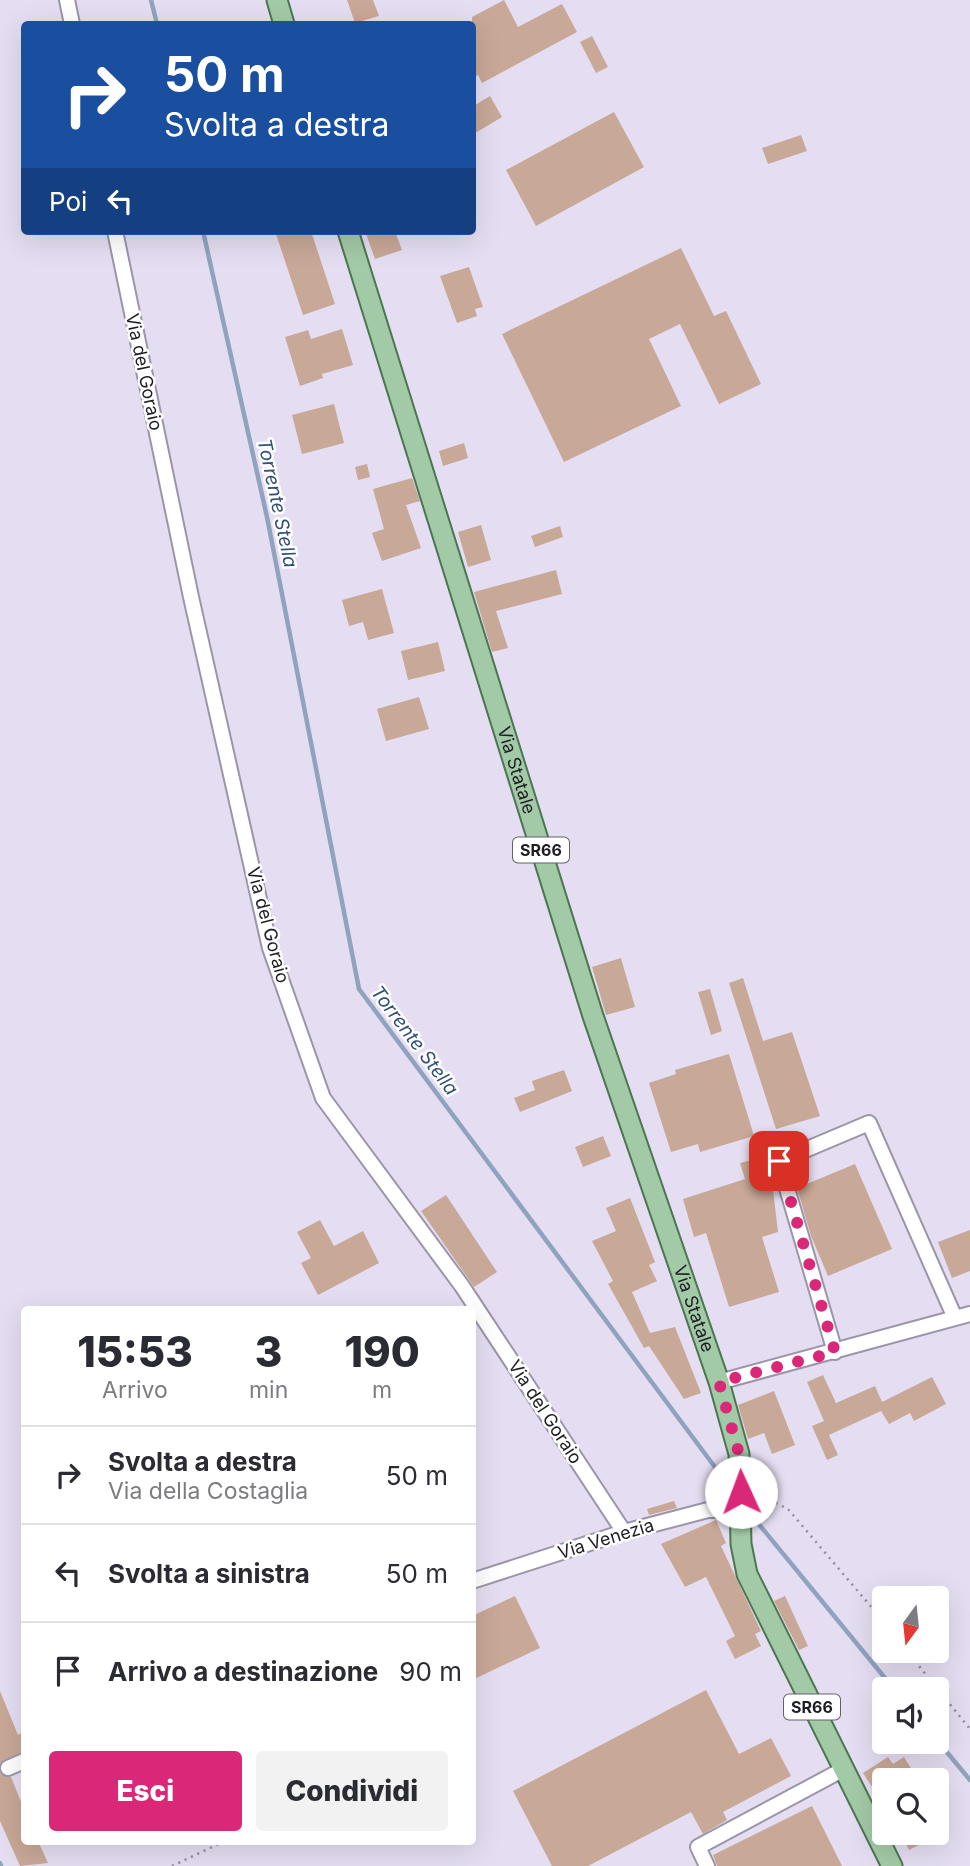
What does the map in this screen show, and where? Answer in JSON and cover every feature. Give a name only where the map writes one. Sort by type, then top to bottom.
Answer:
[{"type":"main road","points":[[276,0],[283,21]]},
{"type":"main road","name":"Via Statale","points":[[349,235],[593,1016],[719,1382],[738,1445],[741,1510]]},
{"type":"main road","name":"SR66","points":[[741,1510],[741,1545],[753,1588],[892,1866]]},
{"type":"street","points":[[67,0],[71,21]]},
{"type":"street","name":"Via del Goraio","points":[[116,235],[191,597],[270,948],[323,1098],[475,1306]]},
{"type":"street","points":[[835,1352],[779,1161],[869,1123],[955,1318]]},
{"type":"street","name":"Via del Goraio","points":[[476,1307],[624,1532]]},
{"type":"street","points":[[719,1382],[970,1314]]},
{"type":"street","name":"Via Venezia","points":[[476,1580],[624,1532],[708,1510],[741,1510]]},
{"type":"street","points":[[8,1768],[21,1762]]},
{"type":"street","points":[[707,1866],[698,1847],[842,1770]]},
{"type":"path","points":[[763,1497],[788,1509],[872,1608]]},
{"type":"path","points":[[917,1663],[970,1729]]},
{"type":"path","points":[[173,1866],[217,1845]]},
{"type":"building","points":[[347,0],[373,0],[379,16],[354,21]]},
{"type":"building","points":[[504,0],[518,27],[562,4],[577,32],[482,83],[478,75],[476,76],[476,21],[472,21],[472,17]]},
{"type":"building","points":[[592,36],[608,67],[596,73],[580,42]]},
{"type":"building","points":[[490,96],[502,117],[476,133],[476,105]]},
{"type":"building","points":[[614,112],[644,167],[536,226],[506,170]]},
{"type":"building","points":[[801,135],[807,151],[768,164],[762,148]]},
{"type":"building","points":[[276,235],[312,235],[335,304],[303,315]]},
{"type":"building","points":[[366,235],[396,235],[402,250],[375,259]]},
{"type":"building","points":[[681,248],[714,316],[726,311],[761,384],[719,404],[680,324],[649,339],[681,406],[564,462],[502,334]]},
{"type":"building","points":[[469,267],[483,307],[475,309],[477,316],[457,323],[440,276]]},
{"type":"building","points":[[342,329],[353,365],[322,374],[323,378],[300,386],[285,337],[308,330],[311,339]]},
{"type":"building","points":[[334,404],[344,443],[302,454],[292,415]]},
{"type":"building","points":[[464,443],[468,458],[443,466],[439,451]]},
{"type":"building","points":[[367,464],[370,477],[358,480],[355,467]]},
{"type":"building","points":[[412,478],[420,501],[406,505],[421,548],[382,561],[372,533],[384,529],[373,489]]},
{"type":"building","points":[[481,525],[491,560],[468,567],[458,532]]},
{"type":"building","points":[[560,526],[563,537],[535,547],[531,536]]},
{"type":"building","points":[[556,570],[562,594],[496,611],[508,648],[492,652],[474,592]]},
{"type":"building","points":[[382,589],[394,633],[368,640],[363,622],[349,626],[342,600]]},
{"type":"building","points":[[438,642],[445,671],[408,680],[401,651]]},
{"type":"building","points":[[419,697],[429,729],[386,741],[377,709]]},
{"type":"building","points":[[621,958],[635,1007],[606,1015],[592,967]]},
{"type":"building","points":[[743,978],[763,1041],[792,1032],[820,1116],[776,1129],[729,983]]},
{"type":"building","points":[[710,989],[722,1031],[711,1035],[698,992]]},
{"type":"building","points":[[729,1054],[754,1136],[700,1152],[698,1144],[671,1152],[649,1083],[676,1074],[675,1070]]},
{"type":"building","points":[[564,1070],[572,1091],[520,1112],[514,1098],[535,1090],[532,1081]]},
{"type":"building","points":[[603,1136],[611,1156],[583,1167],[575,1147]]},
{"type":"building","points":[[769,1156],[778,1232],[762,1237],[779,1292],[729,1307],[706,1233],[694,1237],[683,1199],[745,1179],[740,1163]]},
{"type":"building","points":[[855,1164],[892,1249],[828,1276],[811,1236],[797,1188]]},
{"type":"building","points":[[446,1195],[497,1272],[474,1287],[421,1211]]},
{"type":"building","points":[[630,1198],[655,1262],[649,1265],[657,1281],[632,1292],[650,1333],[675,1327],[701,1393],[684,1399],[649,1346],[644,1348],[608,1284],[613,1281],[592,1241],[616,1231],[606,1208]]},
{"type":"building","points":[[320,1220],[334,1246],[363,1231],[379,1263],[318,1295],[301,1263],[311,1258],[297,1232]]},
{"type":"building","points":[[970,1230],[970,1271],[952,1278],[938,1242]]},
{"type":"building","points":[[823,1375],[836,1403],[875,1386],[882,1402],[932,1377],[946,1404],[914,1421],[910,1413],[889,1424],[881,1411],[829,1435],[838,1455],[827,1460],[812,1426],[824,1421],[807,1382]]},
{"type":"building","points":[[774,1391],[795,1445],[772,1454],[764,1433],[748,1439],[738,1405]]},
{"type":"building","points":[[674,1501],[677,1508],[649,1515],[647,1509]]},
{"type":"building","points":[[716,1520],[726,1543],[721,1546],[761,1631],[755,1634],[761,1646],[735,1659],[726,1641],[735,1636],[706,1577],[685,1587],[661,1544]]},
{"type":"building","points":[[515,1596],[540,1648],[476,1678],[476,1614]]},
{"type":"building","points":[[785,1596],[808,1646],[799,1650],[774,1601]]},
{"type":"building","points":[[706,1690],[739,1754],[771,1738],[791,1776],[723,1812],[727,1820],[703,1834],[691,1812],[588,1866],[552,1866],[513,1791]]},
{"type":"building","points":[[0,1691],[18,1735],[21,1733],[21,1752],[0,1763]]},
{"type":"building","points":[[888,1757],[893,1764],[904,1757],[911,1768],[872,1768],[872,1787],[863,1773]]},
{"type":"building","points":[[0,1773],[11,1777],[21,1802],[21,1845],[40,1845],[48,1863],[20,1866],[0,1821]]},
{"type":"building","points":[[812,1806],[842,1866],[717,1866],[713,1855]]},
{"type":"waterway","name":"Torrente Stella","points":[[151,0],[156,21]]},
{"type":"waterway","name":"Torrente Stella","points":[[204,235],[267,517],[359,989],[732,1490]]},
{"type":"waterway","name":"Torrente Stella","points":[[748,1511],[884,1677]]},
{"type":"waterway","name":"Torrente Stella","points":[[948,1754],[970,1780]]},
{"type":"route","points":[[741,1492],[738,1445],[719,1382],[835,1352],[779,1161]]}]
